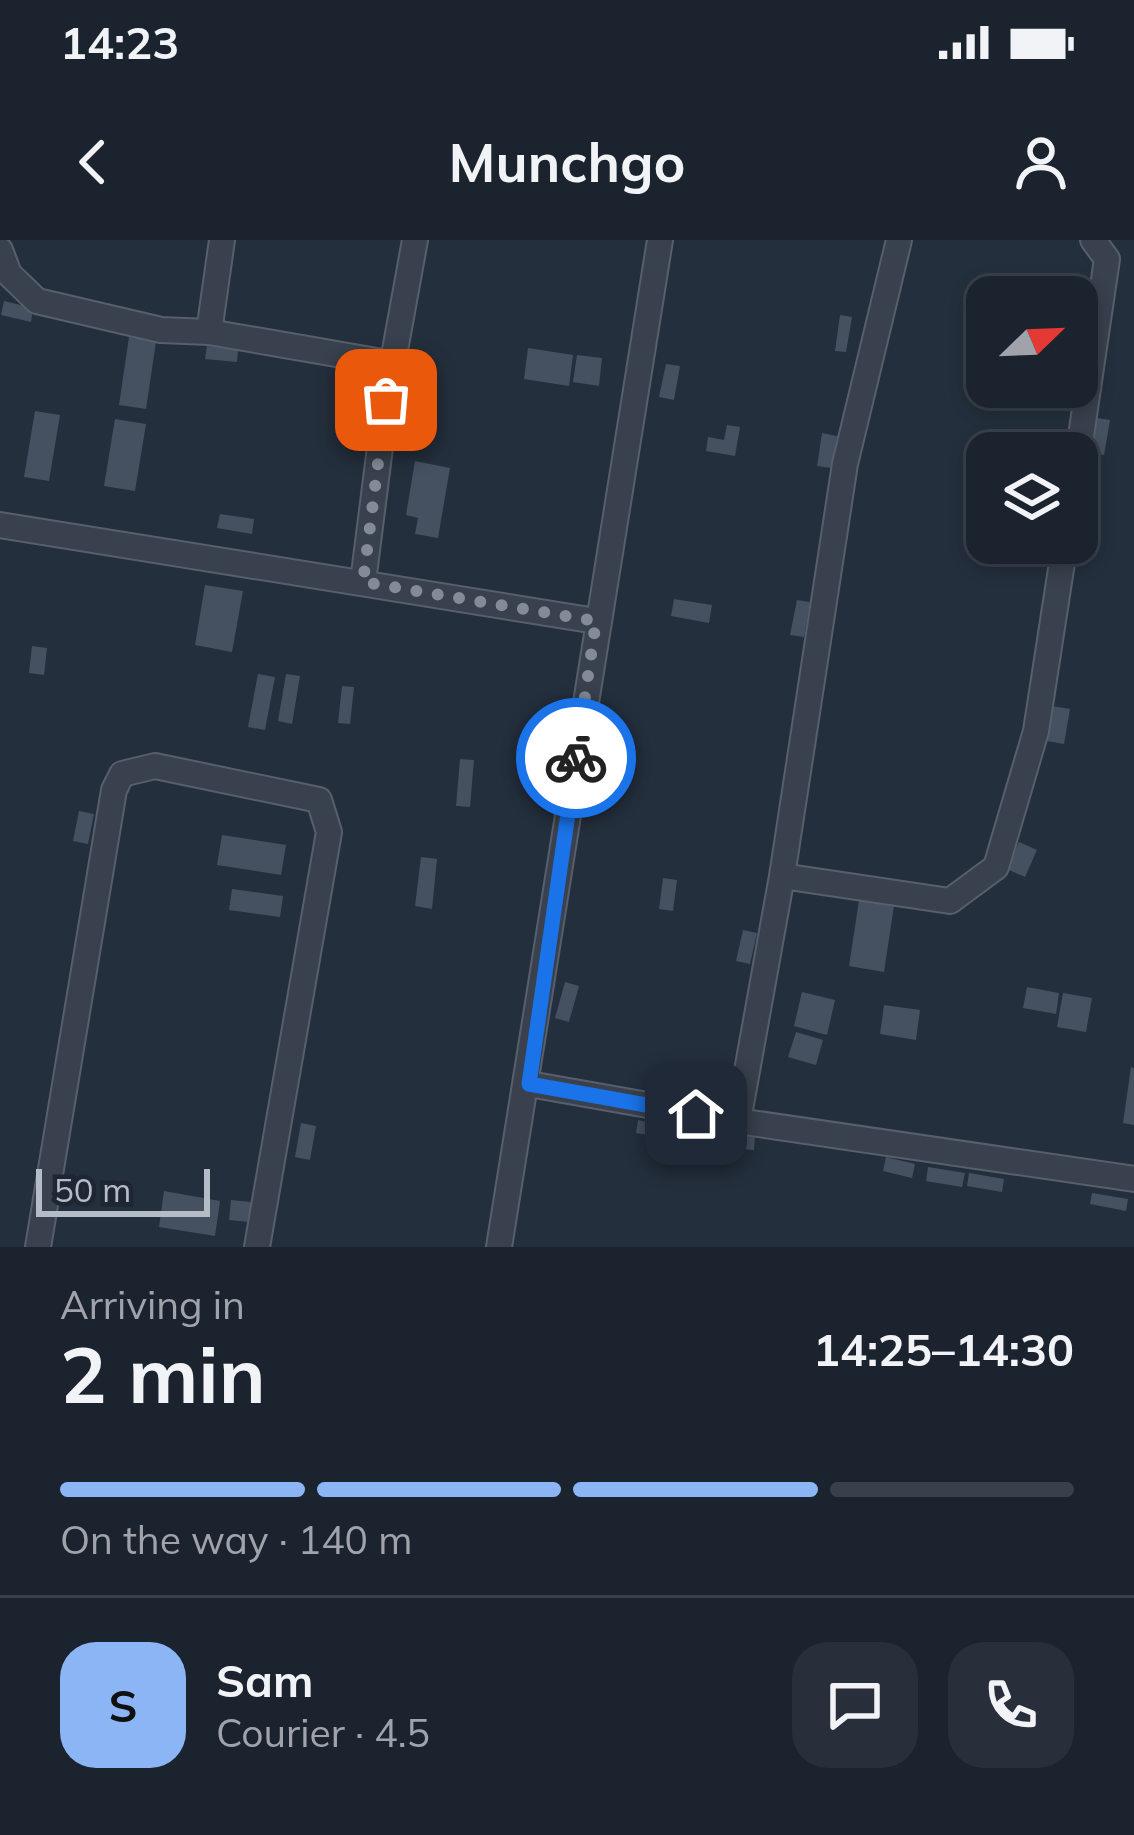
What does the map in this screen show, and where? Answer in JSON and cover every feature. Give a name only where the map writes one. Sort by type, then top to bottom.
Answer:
[{"type":"street","points":[[209,332],[222,240]]},
{"type":"street","points":[[363,582],[415,240]]},
{"type":"street","points":[[499,1247],[529,1084],[596,621],[660,240]]},
{"type":"street","points":[[738,1121],[782,876],[844,464],[898,240]]},
{"type":"street","points":[[1082,432],[1107,260],[1093,240]]},
{"type":"street","points":[[0,250],[9,274],[37,301],[161,330],[209,332],[394,364]]},
{"type":"street","points":[[0,525],[596,621]]},
{"type":"street","points":[[782,876],[950,901],[996,867],[1036,731],[1062,564]]},
{"type":"street","points":[[38,1247],[113,790],[122,774],[155,766],[319,800],[327,814],[329,832],[256,1247]]},
{"type":"street","points":[[529,1084],[738,1121],[1134,1179]]},
{"type":"building","points":[[4,301],[33,308],[31,322],[1,315]]},
{"type":"building","points":[[840,315],[852,317],[846,352],[835,351]]},
{"type":"building","points":[[129,337],[156,342],[146,409],[119,405]]},
{"type":"building","points":[[207,346],[238,350],[237,362],[205,359]]},
{"type":"building","points":[[528,348],[573,355],[569,386],[524,379]]},
{"type":"building","points":[[577,355],[602,358],[599,386],[573,382]]},
{"type":"building","points":[[666,364],[680,366],[674,400],[659,397]]},
{"type":"building","points":[[35,411],[60,415],[49,481],[24,477]]},
{"type":"building","points":[[1097,418],[1110,420],[1104,455],[1098,454]]},
{"type":"building","points":[[115,419],[146,424],[135,491],[104,486]]},
{"type":"building","points":[[727,425],[740,427],[735,456],[706,451],[708,437],[724,440]]},
{"type":"building","points":[[822,433],[837,436],[831,468],[817,466]]},
{"type":"building","points":[[415,461],[450,468],[438,538],[415,534],[418,518],[406,515]]},
{"type":"building","points":[[220,514],[254,519],[252,534],[217,528]]},
{"type":"building","points":[[205,585],[243,591],[232,652],[195,645]]},
{"type":"building","points":[[674,599],[712,605],[709,623],[671,616]]},
{"type":"building","points":[[797,600],[810,602],[804,637],[790,635]]},
{"type":"building","points":[[32,646],[47,648],[44,675],[29,673]]},
{"type":"building","points":[[258,674],[275,677],[265,730],[248,727]]},
{"type":"building","points":[[286,674],[300,676],[292,724],[278,721]]},
{"type":"building","points":[[342,686],[354,687],[350,724],[338,723]]},
{"type":"building","points":[[1052,706],[1070,709],[1064,744],[1047,741]]},
{"type":"building","points":[[460,759],[474,760],[470,807],[456,806]]},
{"type":"building","points":[[79,811],[94,814],[88,844],[73,841]]},
{"type":"building","points":[[222,835],[286,845],[281,875],[217,865]]},
{"type":"building","points":[[1019,842],[1037,850],[1025,877],[1007,869]]},
{"type":"building","points":[[421,857],[437,859],[432,909],[415,906]]},
{"type":"building","points":[[663,878],[677,880],[673,911],[659,909]]},
{"type":"building","points":[[232,889],[283,896],[280,917],[229,910]]},
{"type":"building","points":[[860,894],[895,899],[884,972],[849,966]]},
{"type":"building","points":[[743,930],[757,933],[750,964],[736,961]]},
{"type":"building","points":[[565,982],[579,986],[569,1022],[555,1018]]},
{"type":"building","points":[[1027,987],[1059,993],[1056,1014],[1023,1008]]},
{"type":"building","points":[[802,992],[835,1000],[827,1035],[794,1026]]},
{"type":"building","points":[[1063,993],[1092,998],[1086,1032],[1057,1027]]},
{"type":"building","points":[[884,1005],[920,1010],[916,1040],[880,1034]]},
{"type":"building","points":[[796,1032],[823,1040],[816,1065],[788,1057]]},
{"type":"building","points":[[1134,1068],[1134,1125],[1123,1123]]},
{"type":"building","points":[[638,1120],[672,1127],[670,1139],[636,1133]]},
{"type":"building","points":[[301,1123],[316,1126],[310,1160],[295,1157]]},
{"type":"building","points":[[681,1126],[715,1131],[713,1145],[678,1139]]},
{"type":"building","points":[[723,1133],[755,1135],[754,1150],[722,1147]]},
{"type":"building","points":[[886,1157],[915,1164],[912,1178],[883,1171]]},
{"type":"building","points":[[928,1167],[965,1173],[962,1187],[926,1181]]},
{"type":"building","points":[[969,1173],[1004,1179],[1002,1192],[967,1186]]},
{"type":"building","points":[[164,1191],[220,1201],[215,1236],[159,1227]]},
{"type":"building","points":[[1092,1193],[1128,1199],[1126,1211],[1090,1204]]},
{"type":"building","points":[[231,1200],[251,1202],[249,1222],[229,1220]]},
{"type":"way so far","points":[[386,400],[363,582],[596,621],[576,758]]},
{"type":"route","points":[[576,758],[529,1084],[696,1114]]}]
